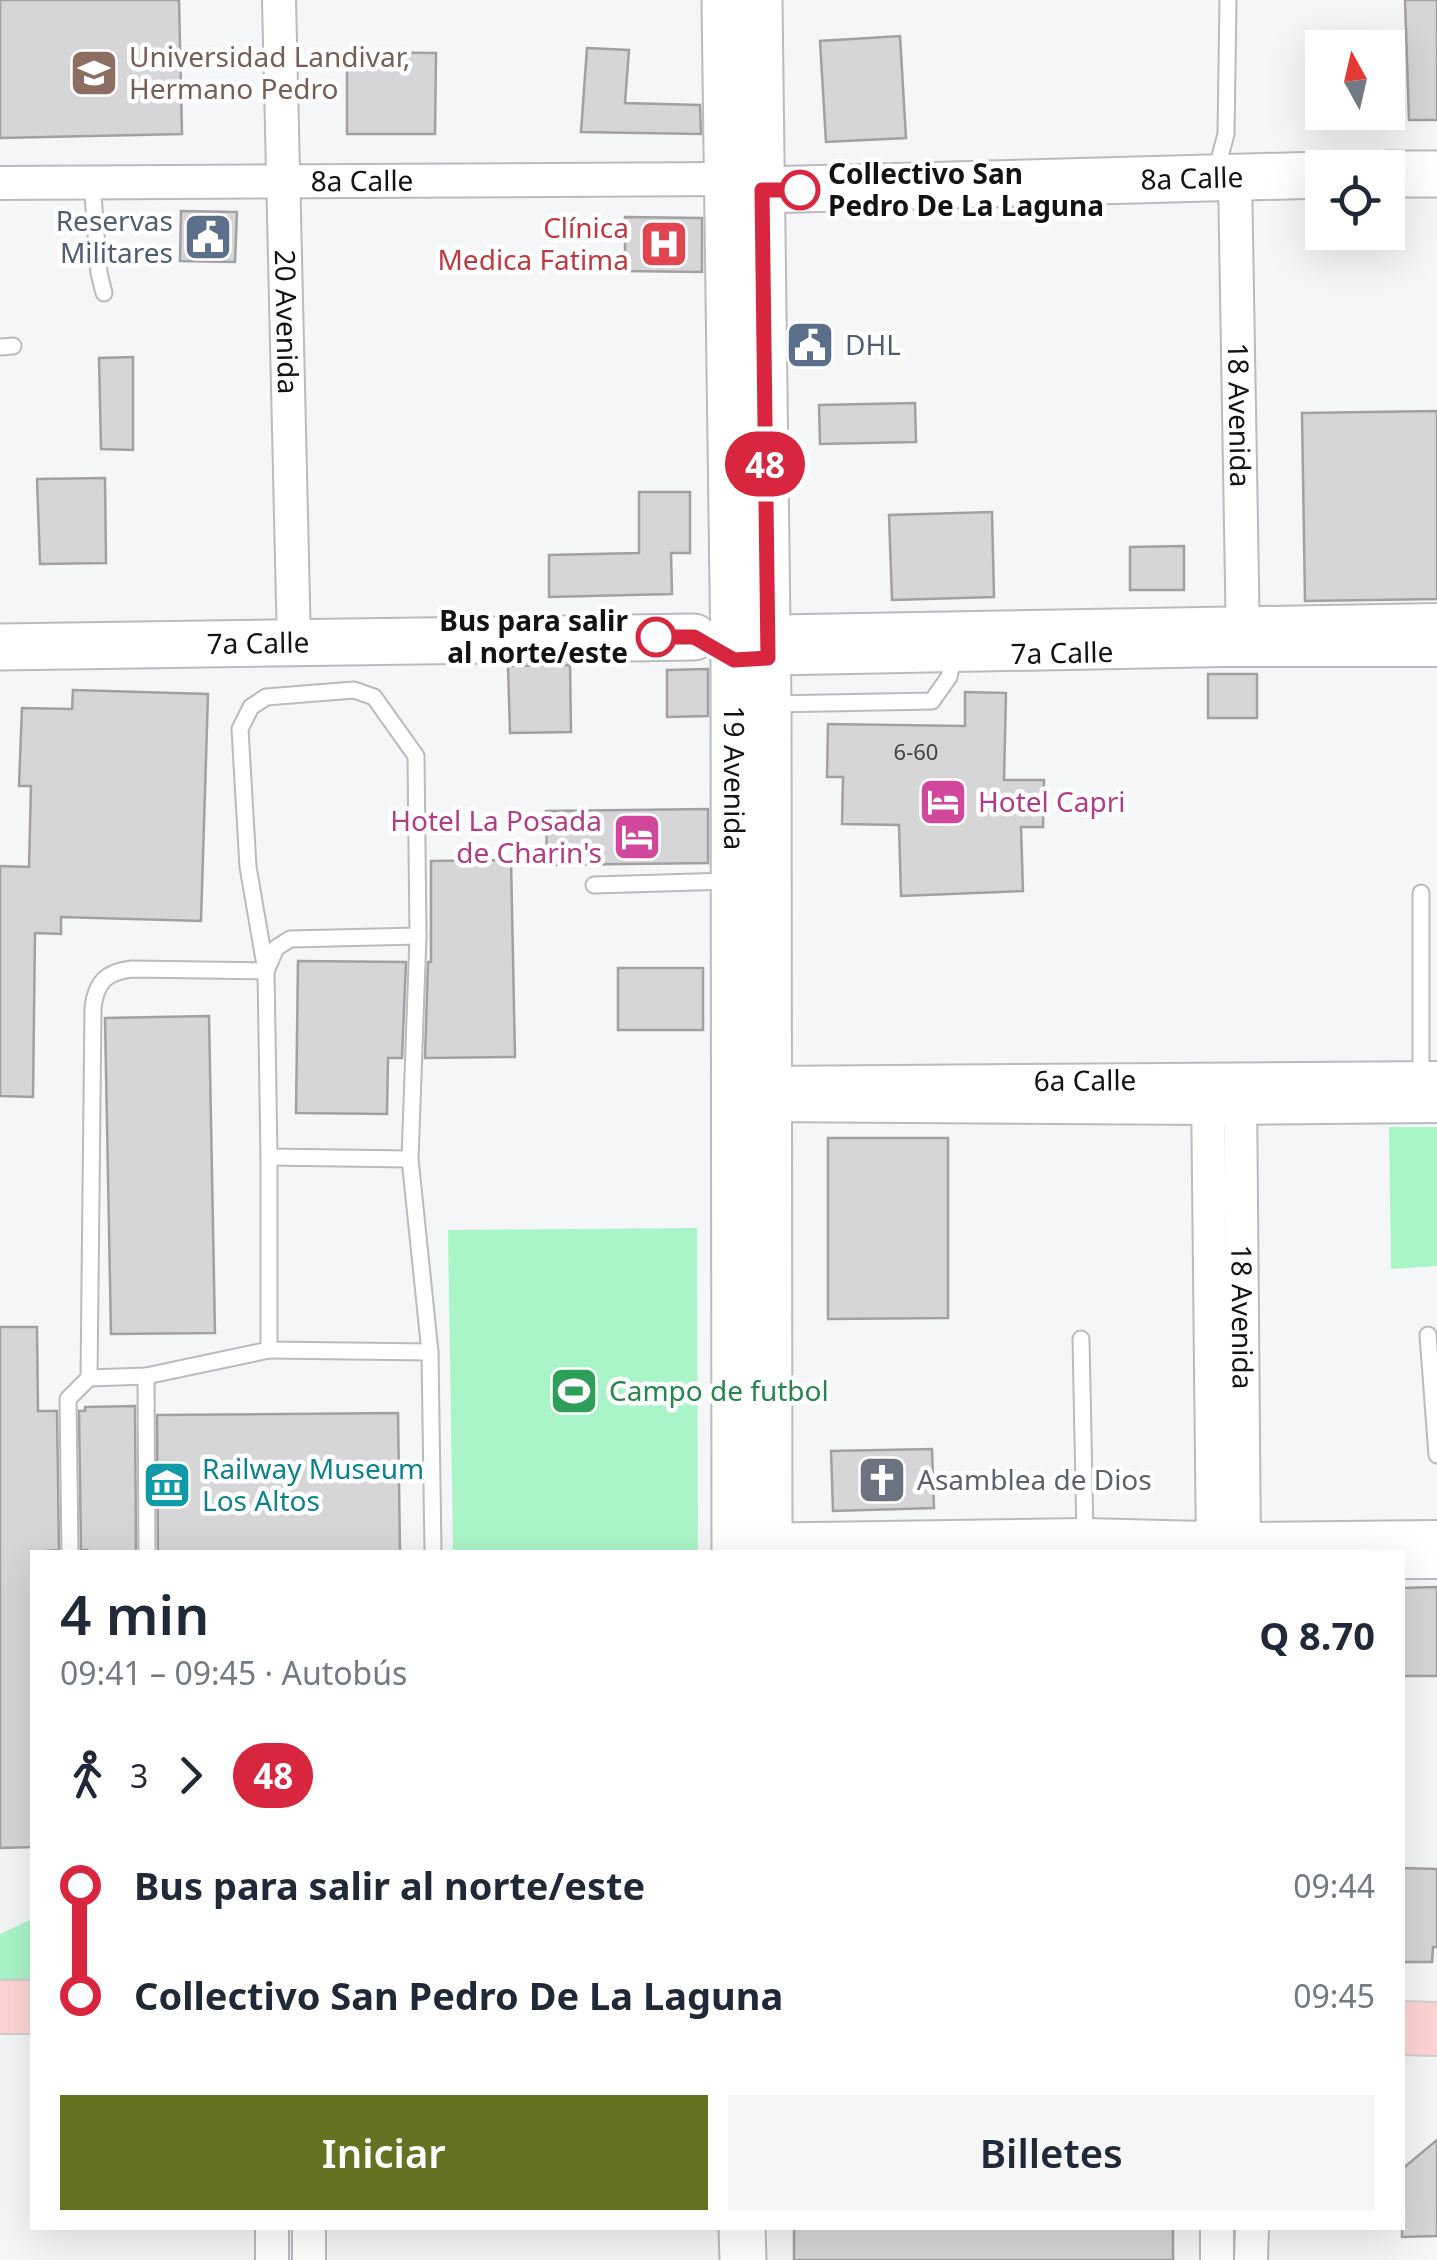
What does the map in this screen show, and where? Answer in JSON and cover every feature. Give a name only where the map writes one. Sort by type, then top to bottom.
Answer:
[{"type":"main road","name":"19 Avenida","points":[[725,0],[744,185]]},
{"type":"main road","name":"19 Avenida","points":[[751,1094],[735,881],[744,185],[760,0]]},
{"type":"main road","points":[[1405,174],[1437,174]]},
{"type":"main road","name":"8a Calle","points":[[744,185],[1305,176]]},
{"type":"main road","name":"19 Avenida","points":[[739,643],[768,704],[751,1094],[752,1546]]},
{"type":"main road","name":"7a Calle","points":[[0,647],[739,643]]},
{"type":"main road","points":[[1405,1993],[1437,1994]]},
{"type":"main road","points":[[0,2007],[30,2007]]},
{"type":"main road","points":[[1405,2028],[1437,2028]]},
{"type":"main road","points":[[0,2040],[30,2040]]},
{"type":"main road","points":[[742,2230],[743,2260]]},
{"type":"main road","points":[[769,2230],[769,2260]]},
{"type":"street","name":"20 Avenida","points":[[279,0],[292,180],[303,644]]},
{"type":"street","name":"20 Avenida","points":[[292,180],[300,0]]},
{"type":"street","name":"18 Avenida","points":[[1224,178],[1232,636]]},
{"type":"street","name":"8a Calle","points":[[0,183],[292,180],[744,185]]},
{"type":"street","name":"7a Calle","points":[[739,643],[954,654],[1437,620]]},
{"type":"street","name":"7a Calle","points":[[739,643],[1232,636],[1437,650]]},
{"type":"street","name":"6a Calle","points":[[751,1094],[1429,1092]]},
{"type":"street","name":"18 Avenida","points":[[1224,1094],[1228,1546]]},
{"type":"street","points":[[752,1546],[1085,1536],[1228,1546],[1437,1538]]},
{"type":"street","points":[[1405,1562],[1437,1562]]},
{"type":"street","points":[[272,2230],[272,2260]]},
{"type":"street","points":[[309,2230],[309,2260]]},
{"type":"street","points":[[1217,2230],[1217,2260]]},
{"type":"street","points":[[1251,2260],[1252,2230]]},
{"type":"lane","points":[[1224,178],[1228,0]]},
{"type":"lane","points":[[92,182],[104,292]]},
{"type":"lane","points":[[768,704],[932,702],[949,677],[954,654]]},
{"type":"lane","points":[[269,1350],[266,970],[248,867],[240,730],[250,706],[266,698],[354,690],[374,698],[416,756],[418,936],[410,1158],[430,1352],[432,1550]]},
{"type":"lane","points":[[594,885],[735,881]]},
{"type":"lane","points":[[1421,893],[1429,1092]]},
{"type":"lane","points":[[266,970],[276,948],[290,939],[418,936]]},
{"type":"lane","points":[[70,1550],[68,1400],[88,1378],[94,1008],[98,984],[112,973],[132,968],[266,970]]},
{"type":"lane","points":[[270,1158],[410,1158]]},
{"type":"lane","points":[[1428,1335],[1437,1454]]},
{"type":"lane","points":[[1081,1339],[1085,1536]]},
{"type":"lane","points":[[88,1378],[146,1376],[269,1350],[430,1352]]},
{"type":"lane","points":[[146,1376],[147,1550]]},
{"type":"green space","points":[[1389,1127],[1437,1127],[1437,1266],[1391,1269]]},
{"type":"green space","name":"Campo de futbol","points":[[697,1228],[698,1550],[453,1550],[448,1230]]},
{"type":"green space","points":[[30,1920],[30,1986],[0,1986],[0,1934]]},
{"type":"building","name":"Universidad Landivar, Hermano Pedro","points":[[0,0],[179,0],[182,134],[0,138]]},
{"type":"building","points":[[1405,0],[1437,0],[1437,120],[1409,120]]},
{"type":"building","points":[[900,36],[906,138],[826,142],[820,41]]},
{"type":"building","points":[[587,48],[629,50],[625,103],[700,105],[701,134],[581,132]]},
{"type":"building","points":[[347,52],[436,53],[435,134],[347,134]]},
{"type":"building","name":"Reservas Militares","points":[[181,211],[237,212],[235,262],[180,261]]},
{"type":"building","name":"Clínica Medica Fatima","points":[[625,217],[702,218],[702,272],[625,271]]},
{"type":"building","points":[[133,357],[133,450],[101,449],[99,358]]},
{"type":"building","points":[[915,403],[916,442],[820,444],[819,405]]},
{"type":"building","points":[[1437,411],[1437,599],[1305,601],[1302,413]]},
{"type":"building","points":[[105,478],[106,563],[40,564],[37,479]]},
{"type":"building","points":[[639,492],[690,492],[690,553],[671,553],[672,594],[549,597],[549,555],[639,553]]},
{"type":"building","points":[[992,512],[994,597],[892,600],[889,515]]},
{"type":"building","points":[[1184,546],[1184,590],[1130,590],[1130,547]]},
{"type":"building","points":[[570,665],[571,732],[510,733],[508,666]]},
{"type":"building","points":[[708,669],[708,716],[667,717],[667,670]]},
{"type":"building","points":[[1208,674],[1257,674],[1257,718],[1208,718]]},
{"type":"building","points":[[73,690],[208,694],[201,921],[61,917],[61,934],[35,933],[33,1097],[0,1096],[0,866],[29,867],[31,786],[19,786],[22,708],[72,709]]},
{"type":"building","points":[[965,692],[1006,693],[1004,780],[1044,780],[1043,827],[1021,827],[1023,891],[901,896],[899,825],[842,824],[843,777],[827,777],[828,724],[965,726]]},
{"type":"building","name":"Hotel La Posada de Charin's","points":[[708,809],[708,863],[547,865],[546,811]]},
{"type":"building","points":[[511,860],[515,1057],[425,1058],[431,962],[431,861]]},
{"type":"building","points":[[298,961],[406,962],[402,1058],[388,1058],[387,1114],[296,1113]]},
{"type":"building","points":[[618,968],[703,968],[703,1030],[618,1030]]},
{"type":"building","points":[[209,1016],[215,1333],[111,1334],[105,1018]]},
{"type":"building","points":[[828,1138],[948,1138],[948,1318],[828,1319]]},
{"type":"building","points":[[0,1327],[37,1327],[38,1411],[57,1411],[59,1550],[30,1550],[30,1847],[0,1848]]},
{"type":"building","points":[[135,1406],[136,1550],[81,1550],[79,1411],[85,1411],[85,1407]]},
{"type":"building","points":[[398,1413],[400,1550],[158,1550],[157,1415]]},
{"type":"building","name":"Asamblea de Dios","points":[[932,1449],[934,1508],[833,1511],[831,1451]]},
{"type":"building","points":[[1437,1587],[1437,1676],[1405,1676],[1405,1588]]},
{"type":"building","points":[[1405,1868],[1437,1869],[1437,1947],[1433,1947],[1432,1962],[1405,1962]]},
{"type":"building","points":[[1437,2140],[1437,2236],[1402,2237],[1405,2167]]},
{"type":"building","points":[[794,2230],[1173,2230],[1173,2260],[794,2260]]},
{"type":"bus line","name":"48","points":[[656,637],[694,637],[734,660],[768,658],[762,190],[800,190]]},
{"type":"place","name":"Universidad Landivar, Hermano Pedro","points":[[94,73]]},
{"type":"place","name":"Collectivo San Pedro De La Laguna","points":[[800,190]]},
{"type":"place","name":"Reservas Militares","points":[[208,237]]},
{"type":"place","name":"Clínica Medica Fatima","points":[[664,244]]},
{"type":"place","name":"DHL","points":[[810,345]]},
{"type":"place","name":"Bus para salir al norte/este","points":[[656,637]]},
{"type":"place","name":"Hotel Capri","points":[[943,802]]},
{"type":"place","name":"Hotel La Posada de Charin's","points":[[637,837]]},
{"type":"place","name":"Campo de futbol","points":[[574,1391]]},
{"type":"place","name":"Asamblea de Dios","points":[[882,1480]]},
{"type":"place","name":"Railway Museum Los Altos","points":[[167,1485]]}]
